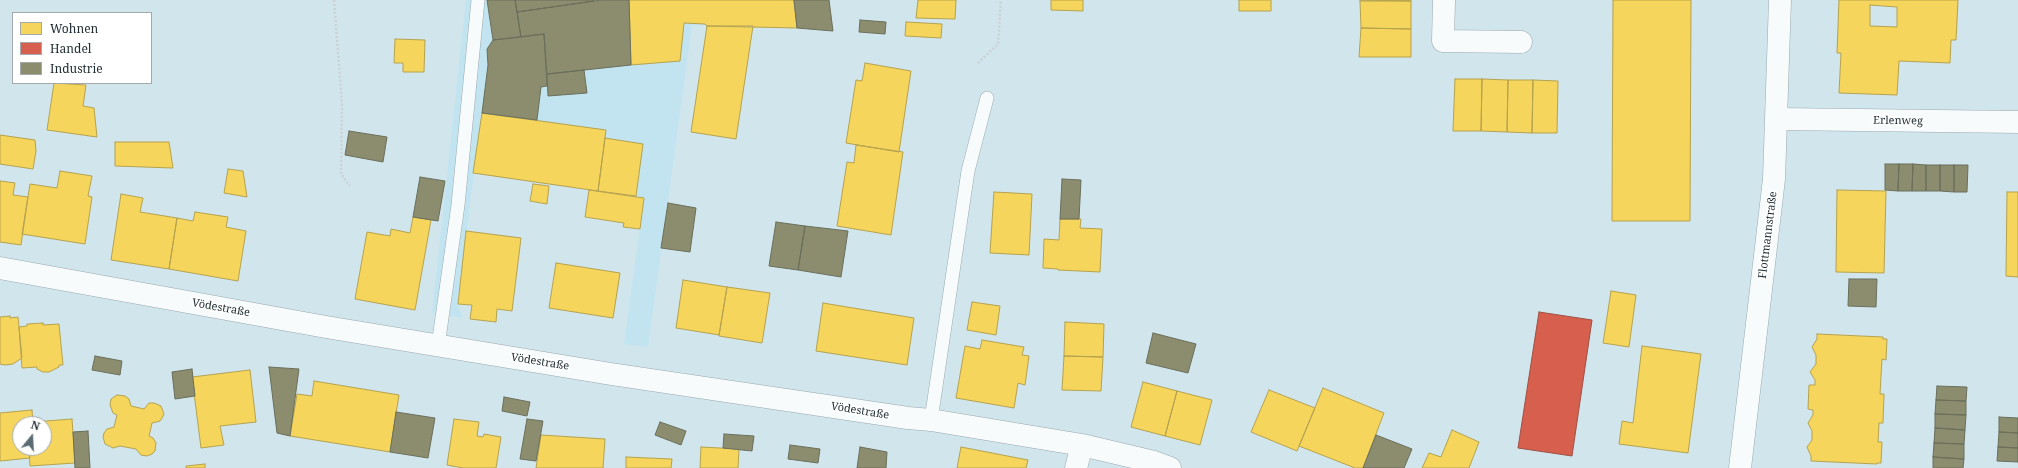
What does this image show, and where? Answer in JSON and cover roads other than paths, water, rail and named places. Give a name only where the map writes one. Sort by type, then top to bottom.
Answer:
[{"type":"street","points":[[1444,0],[1443,41],[1521,42]]},
{"type":"street","name":"Flottmannstraße","points":[[1740,468],[1774,179],[1778,119],[1780,0]]},
{"type":"street","name":"Erlenweg","points":[[1778,119],[2018,122]]},
{"type":"street","name":"Vödestraße","points":[[0,268],[438,346],[611,374],[908,418],[931,420],[1082,445],[1154,462],[1170,468]]},
{"type":"street","points":[[1076,468],[1082,445]]},
{"type":"lane","points":[[438,346],[458,205],[478,0]]},
{"type":"lane","points":[[931,420],[968,170],[987,98]]}]
